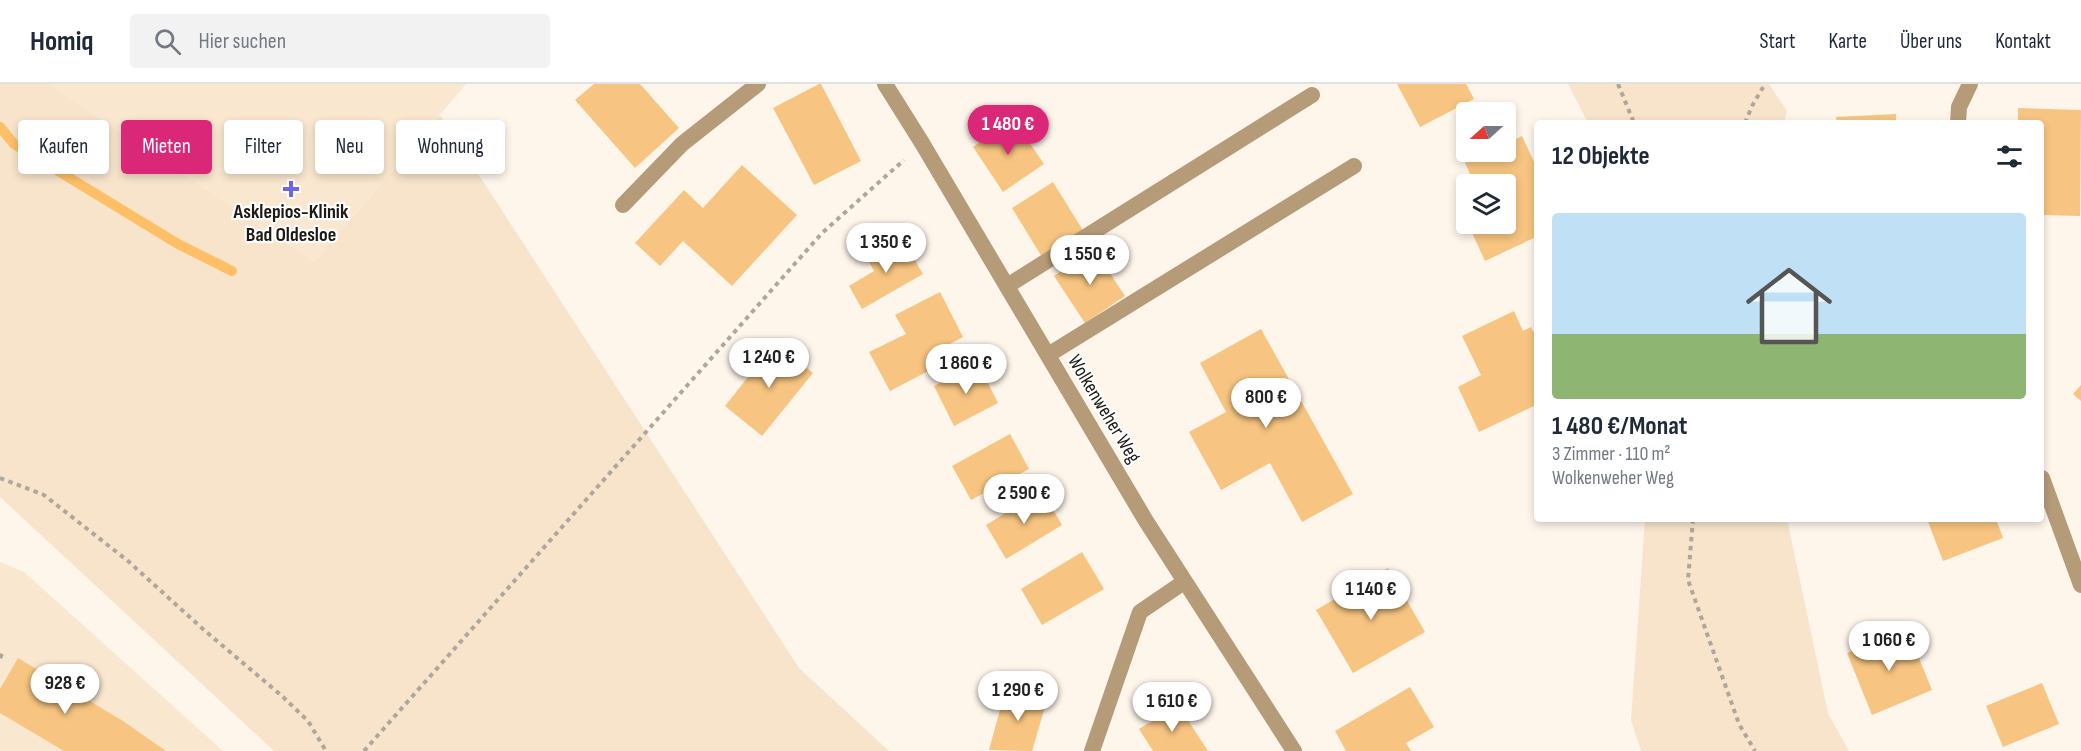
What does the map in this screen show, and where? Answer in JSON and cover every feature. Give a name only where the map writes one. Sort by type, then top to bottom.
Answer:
[{"type":"street","points":[[623,205],[682,144],[758,84]]},
{"type":"street","name":"Wolkenweher Weg","points":[[885,84],[1184,582],[1294,751]]},
{"type":"street","points":[[1958,120],[1959,107],[1970,84]]},
{"type":"street","points":[[1007,286],[1312,95]]},
{"type":"street","points":[[1048,355],[1354,166]]},
{"type":"street","points":[[2044,483],[2081,585]]},
{"type":"street","points":[[1092,751],[1140,612],[1184,582]]},
{"type":"path","points":[[1618,84],[1633,120]]},
{"type":"path","points":[[1746,120],[1766,84]]},
{"type":"path","points":[[364,751],[822,233],[922,143]]},
{"type":"path","points":[[0,478],[44,495],[128,561],[282,696],[308,721],[326,751]]},
{"type":"path","points":[[1693,522],[1689,580],[1739,724],[1755,751]]},
{"type":"path","points":[[0,658],[4,650]]},
{"type":"shaded area","points":[[0,84],[48,84],[102,120],[18,120],[18,174],[109,174],[109,125],[121,133],[121,174],[182,174],[314,262],[396,166],[396,174],[478,174],[799,668],[889,751],[274,751],[0,497]]},
{"type":"shaded area","name":"Asklepios-Klinik Bad Oldesloe","points":[[48,84],[466,84],[435,120],[396,120],[396,166],[314,262],[182,174],[212,174],[212,120],[121,120],[121,133],[109,125],[109,120],[102,120]]},
{"type":"shaded area","points":[[1568,84],[1769,84],[1787,111],[1785,120],[1586,120]]},
{"type":"shaded area","points":[[1645,522],[1788,522],[1828,713],[1849,751],[1641,751],[1631,720]]},
{"type":"shaded area","points":[[0,562],[24,572],[223,751],[0,751]]},
{"type":"building","points":[[594,84],[640,84],[679,128],[635,168],[575,100]]},
{"type":"building","points":[[819,84],[861,161],[814,185],[773,108]]},
{"type":"building","points":[[1397,84],[1466,84],[1474,99],[1468,102],[1456,102],[1456,108],[1420,127]]},
{"type":"building","points":[[2018,108],[2081,110],[2080,216],[2044,215],[2044,120],[2018,120]]},
{"type":"building","points":[[1896,114],[1896,120],[1836,120],[1836,117]]},
{"type":"building","points":[[1013,119],[1044,164],[1003,192],[973,147]]},
{"type":"building","points":[[1522,136],[1534,162],[1534,238],[1485,261],[1473,234],[1516,234],[1516,174],[1470,174],[1465,163],[1516,162],[1516,139]]},
{"type":"building","points":[[742,165],[797,215],[732,286],[683,241],[660,266],[635,243],[684,190],[703,208]]},
{"type":"building","points":[[1053,182],[1084,232],[1042,257],[1012,208]]},
{"type":"building","points":[[902,238],[923,274],[862,309],[849,286],[874,271],[867,258]]},
{"type":"building","points":[[1094,249],[1125,296],[1085,323],[1054,276]]},
{"type":"building","points":[[940,292],[963,337],[927,356],[934,368],[890,391],[869,352],[906,334],[895,315]]},
{"type":"building","points":[[1514,311],[1523,331],[1531,327],[1534,333],[1534,406],[1479,432],[1458,387],[1481,375],[1462,336]]},
{"type":"building","points":[[1261,329],[1353,494],[1302,522],[1270,463],[1221,490],[1189,432],[1226,412],[1200,363]]},
{"type":"building","points":[[775,343],[813,373],[762,436],[725,406]]},
{"type":"building","points":[[978,363],[998,403],[954,426],[934,386]]},
{"type":"building","points":[[2081,385],[2081,401],[2073,394]]},
{"type":"building","points":[[1010,434],[1029,469],[971,500],[952,466]]},
{"type":"building","points":[[1042,491],[1062,525],[1006,559],[986,525]]},
{"type":"building","points":[[1928,522],[1997,522],[2003,538],[1943,561]]},
{"type":"building","points":[[1082,552],[1104,589],[1042,625],[1021,589]]},
{"type":"building","points":[[1388,568],[1425,632],[1353,673],[1316,610]]},
{"type":"building","points":[[1907,629],[1932,690],[1872,715],[1847,653]]},
{"type":"building","points":[[18,658],[123,721],[166,751],[64,751],[0,713],[0,689]]},
{"type":"building","points":[[2042,683],[2059,724],[2003,747],[1986,706]]},
{"type":"building","points":[[1410,687],[1434,727],[1406,743],[1411,751],[1346,751],[1335,731]]},
{"type":"building","points":[[1006,688],[1047,700],[1032,751],[989,750]]},
{"type":"building","points":[[1178,705],[1208,751],[1153,751],[1139,729]]},
{"type":"waterway","points":[[0,127],[14,144],[178,244],[232,271]]},
{"type":"place","name":"Asklepios-Klinik Bad Oldesloe","points":[[291,189]]}]
